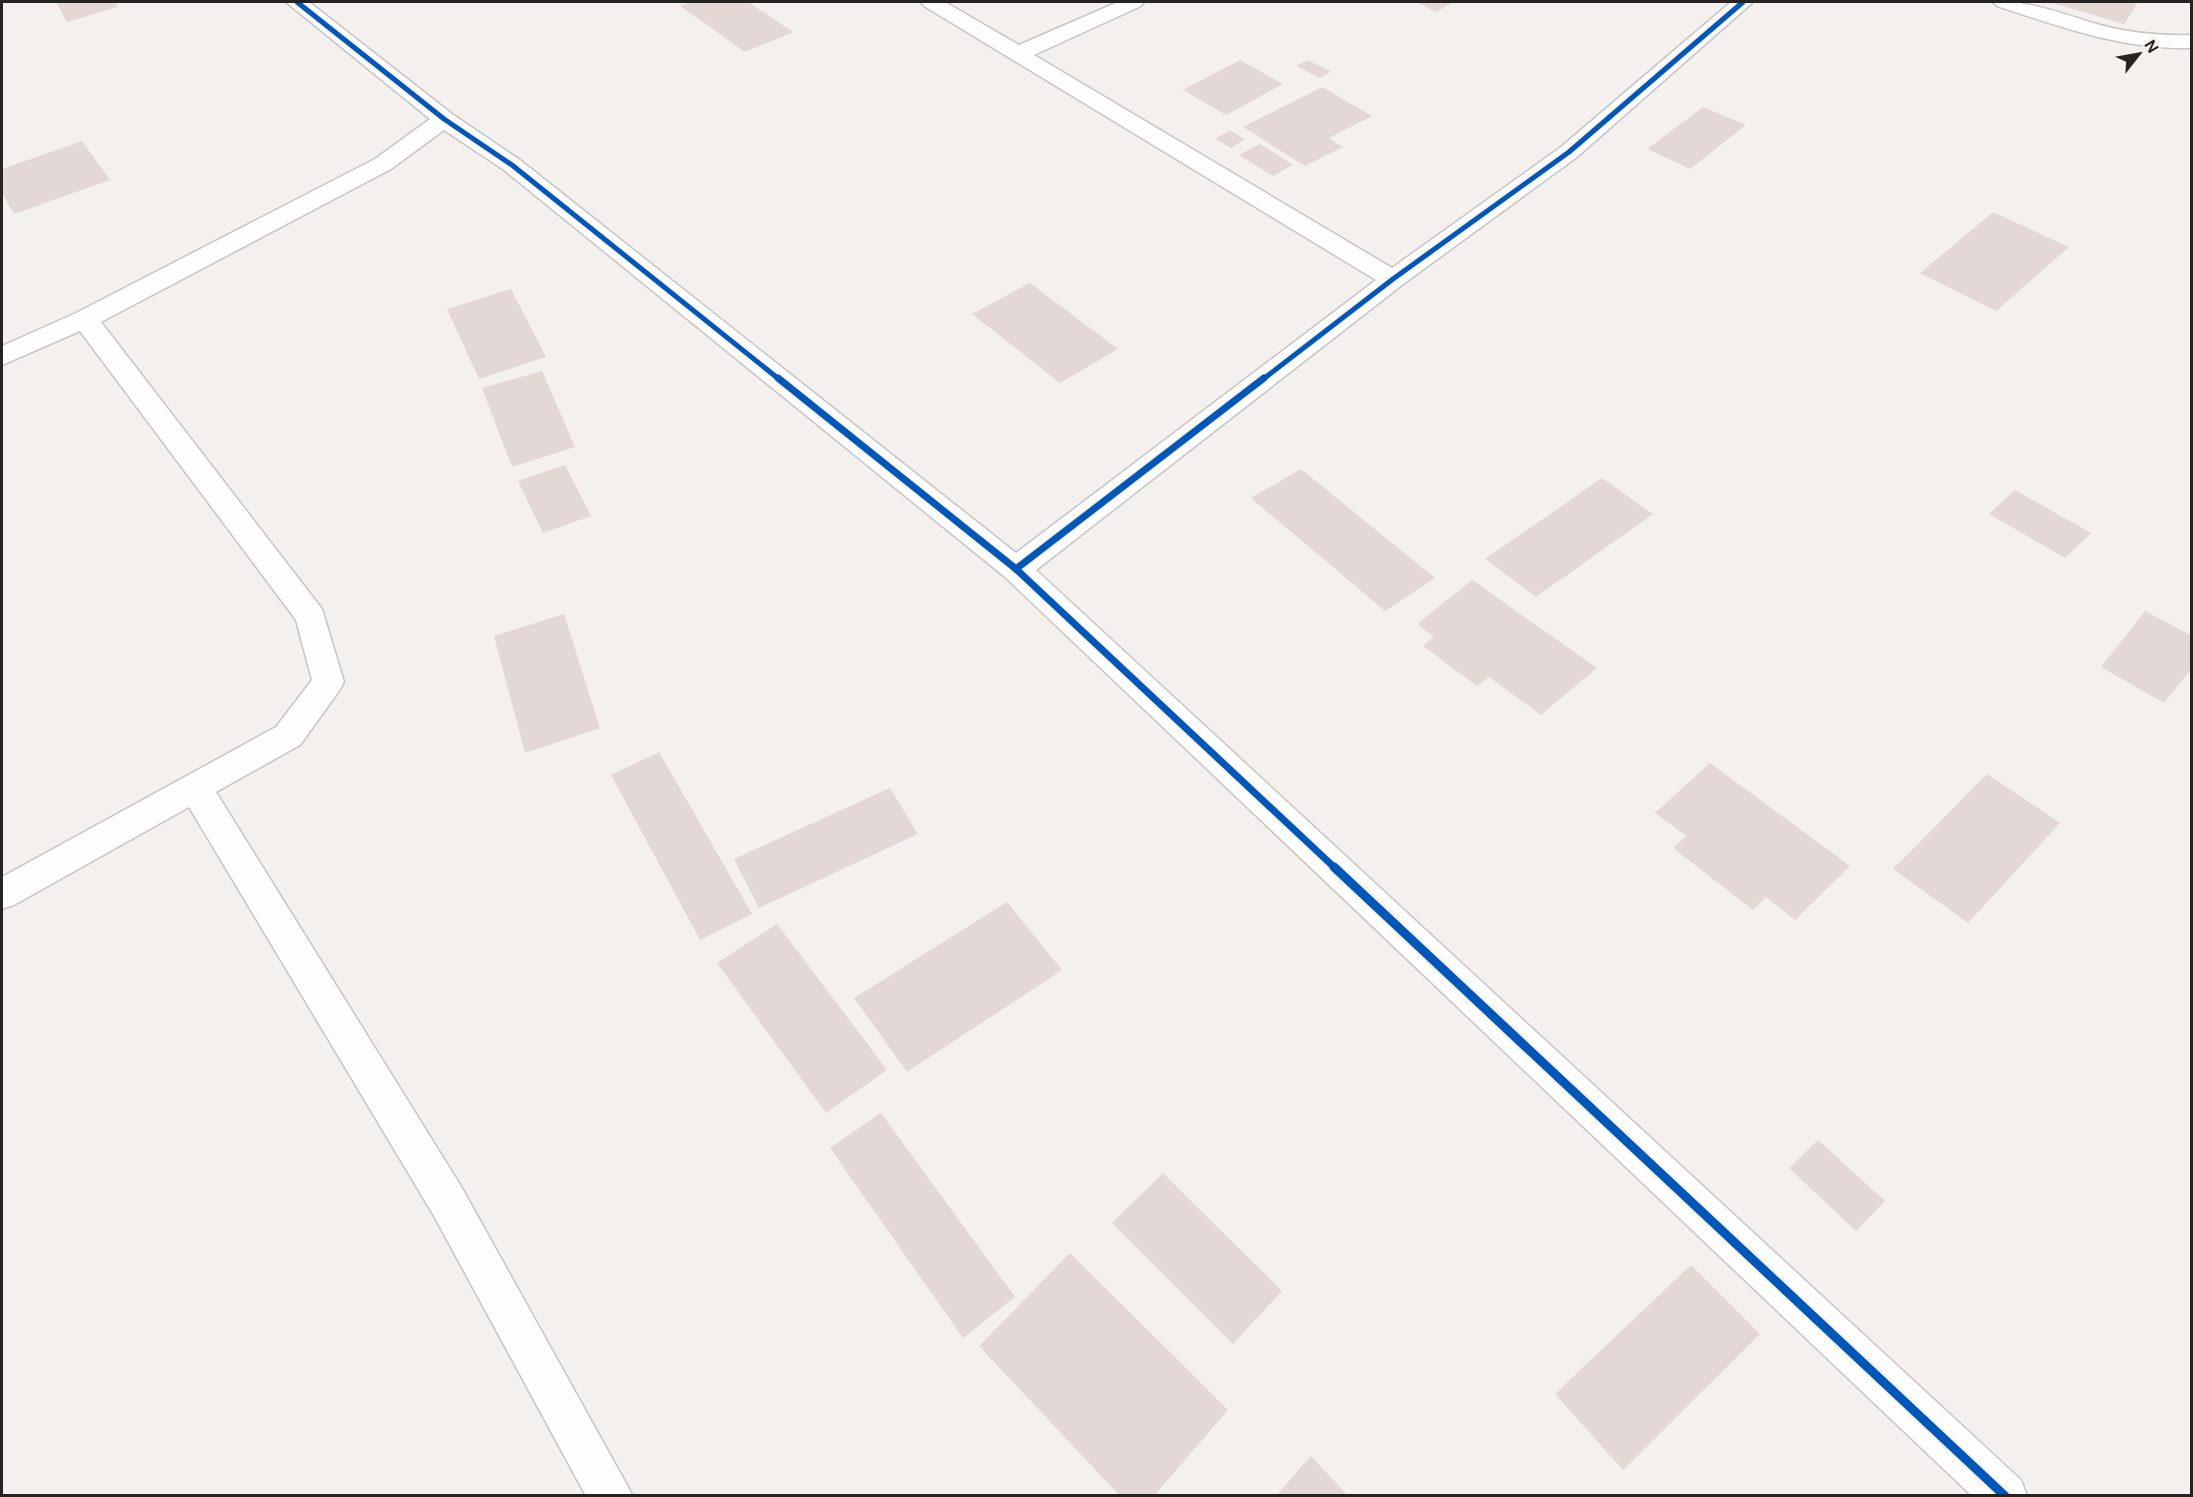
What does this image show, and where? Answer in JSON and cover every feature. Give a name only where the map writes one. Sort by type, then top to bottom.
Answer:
[{"type":"street","points":[[297,2],[444,119],[512,165],[1016,569],[2005,1496]]},
{"type":"street","points":[[931,2],[1020,53],[1393,279]]},
{"type":"street","points":[[1020,53],[1134,2]]},
{"type":"street","points":[[1016,569],[1393,279],[1569,152],[1743,2]]},
{"type":"street","points":[[2004,2],[2134,38],[2166,43],[2192,41]]},
{"type":"street","points":[[2,356],[85,319],[383,164],[444,119]]},
{"type":"street","points":[[2,894],[288,736],[328,682],[311,617],[85,319]]},
{"type":"street","points":[[195,788],[448,1203],[611,1496]]},
{"type":"building","points":[[56,2],[115,2],[118,7],[67,22]]},
{"type":"building","points":[[690,2],[748,2],[793,32],[745,52],[680,6]]},
{"type":"building","points":[[1416,2],[1454,2],[1436,12]]},
{"type":"building","points":[[2049,2],[2138,2],[2124,24]]},
{"type":"building","points":[[1240,60],[1283,84],[1226,115],[1183,90]]},
{"type":"building","points":[[1307,60],[1331,71],[1320,78],[1296,66]]},
{"type":"building","points":[[1322,87],[1372,116],[1329,138],[1343,147],[1305,166],[1243,127]]},
{"type":"building","points":[[1703,107],[1746,125],[1690,169],[1647,149]]},
{"type":"building","points":[[1230,130],[1245,139],[1231,148],[1215,139]]},
{"type":"building","points":[[82,141],[110,180],[14,214],[2,193],[2,169]]},
{"type":"building","points":[[1260,144],[1293,165],[1273,176],[1239,155]]},
{"type":"building","points":[[1993,212],[2069,247],[1996,311],[1920,273]]},
{"type":"building","points":[[1030,283],[1118,349],[1060,383],[972,314]]},
{"type":"building","points":[[511,289],[546,357],[479,379],[447,309]]},
{"type":"building","points":[[542,371],[575,447],[512,467],[482,388]]},
{"type":"building","points":[[565,465],[591,516],[543,533],[518,481]]},
{"type":"building","points":[[1301,469],[1435,578],[1385,611],[1251,498]]},
{"type":"building","points":[[1602,478],[1653,514],[1536,597],[1485,559]]},
{"type":"building","points":[[2015,490],[2091,533],[2065,558],[1989,514]]},
{"type":"building","points":[[1472,580],[1597,668],[1541,715],[1489,677],[1477,686],[1423,646],[1434,637],[1417,624]]},
{"type":"building","points":[[2145,611],[2192,636],[2192,668],[2164,703],[2101,667]]},
{"type":"building","points":[[564,614],[600,728],[525,753],[494,636]]},
{"type":"building","points":[[659,752],[752,914],[700,940],[611,775]]},
{"type":"building","points":[[1710,763],[1850,866],[1795,920],[1766,897],[1753,910],[1673,848],[1686,836],[1655,813]]},
{"type":"building","points":[[1987,774],[2060,823],[1968,923],[1893,869]]},
{"type":"building","points":[[890,788],[918,834],[759,908],[734,859]]},
{"type":"building","points":[[1007,902],[1062,970],[907,1072],[854,998]]},
{"type":"building","points":[[777,924],[887,1070],[826,1113],[717,963]]},
{"type":"building","points":[[881,1113],[1015,1297],[963,1338],[830,1148]]},
{"type":"building","points":[[1818,1140],[1885,1201],[1856,1231],[1789,1168]]},
{"type":"building","points":[[1163,1173],[1282,1291],[1233,1344],[1112,1223]]},
{"type":"building","points":[[1070,1253],[1228,1410],[1154,1496],[1120,1496],[979,1346]]},
{"type":"building","points":[[1691,1265],[1760,1334],[1623,1470],[1555,1394]]},
{"type":"building","points":[[1311,1456],[1348,1496],[1276,1496]]},
{"type":"cycle path","points":[[297,2],[444,119],[512,165],[1016,569],[2005,1496]]},
{"type":"cycle path","points":[[1016,569],[1393,279],[1569,152],[1743,2]]}]
